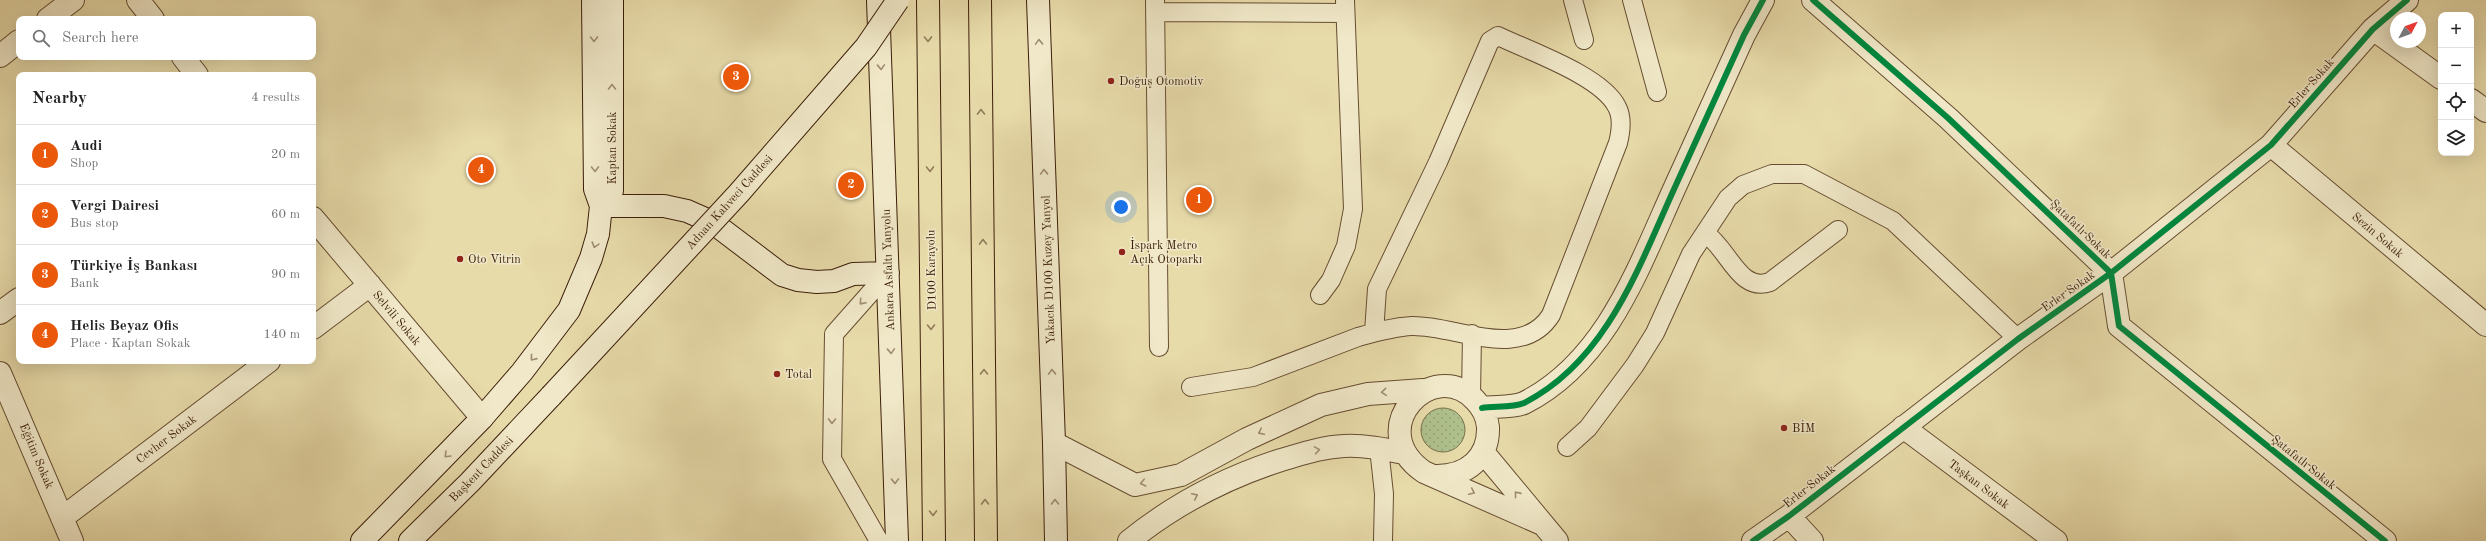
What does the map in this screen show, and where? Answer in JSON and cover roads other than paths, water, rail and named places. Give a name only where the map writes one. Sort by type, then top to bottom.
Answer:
[{"type":"highway","name":"D100 Karayolu","points":[[928,0],[934,541]]},
{"type":"highway","points":[[980,0],[986,541]]},
{"type":"street","points":[[52,16],[73,0]]},
{"type":"street","points":[[138,0],[151,16]]},
{"type":"street","name":"Kaptan Sokak","points":[[594,0],[595,189],[601,206]]},
{"type":"street","name":"Kaptan Sokak","points":[[601,206],[612,191],[612,0]]},
{"type":"street","name":"Ankara Asfaltı Yanyolu","points":[[878,0],[897,541]]},
{"type":"street","name":"Adnan Kahveci Caddesi","points":[[551,396],[744,187],[866,47],[898,0]]},
{"type":"street","name":"Yakacık D100 Kuzey Yanyol","points":[[1038,0],[1054,443],[1056,541]]},
{"type":"street","points":[[1476,402],[1522,404],[1556,382],[1584,355],[1617,312],[1640,268],[1744,35],[1763,0]]},
{"type":"street","name":"Şatafatlı Sokak","points":[[1813,0],[1948,118],[2111,273],[2119,326],[2385,541]]},
{"type":"street","name":"Erler Sokak","points":[[1753,541],[1789,516],[2018,339],[2111,273],[2271,145],[2373,29],[2407,0]]},
{"type":"street","points":[[2373,29],[2438,76]]},
{"type":"street","points":[[0,56],[16,43]]},
{"type":"street","points":[[185,60],[195,72]]},
{"type":"street","points":[[2474,102],[2486,111]]},
{"type":"street","name":"Sezin Sokak","points":[[2271,145],[2486,325]]},
{"type":"street","points":[[362,541],[482,418],[522,372],[569,310],[591,258],[598,234],[601,206],[664,206],[687,211],[712,222],[782,275],[798,280],[817,282],[834,281],[853,274],[888,273]]},
{"type":"street","name":"Selvili Sokak","points":[[316,222],[482,418]]},
{"type":"street","points":[[316,326],[370,285]]},
{"type":"street","points":[[0,313],[16,301]]},
{"type":"street","name":"Cevher Sokak","points":[[62,518],[265,364]]},
{"type":"street","name":"Eğitim Sokak","points":[[0,372],[72,541]]},
{"type":"street","points":[[1054,443],[1135,485],[1181,475],[1247,439],[1321,405],[1368,394],[1442,387],[1457,389],[1476,402],[1488,422],[1488,438],[1483,452],[1475,464],[1464,472],[1451,476],[1437,476]]},
{"type":"street","points":[[1423,390],[1413,398],[1404,411],[1399,425],[1400,439],[1404,453],[1412,464],[1424,472],[1437,476],[1542,524]]},
{"type":"street","name":"Başkent Caddesi","points":[[410,541],[470,482],[551,396]]},
{"type":"street","name":"Taşkan Sokak","points":[[1903,427],[2056,541]]},
{"type":"street","points":[[1129,541],[1180,503],[1253,469],[1312,450],[1343,446],[1379,448],[1404,453]]},
{"type":"street","points":[[1483,452],[1557,541]]},
{"type":"street","points":[[1789,516],[1812,541]]},
{"type":"lane","points":[[1573,0],[1584,40]]},
{"type":"lane","points":[[1632,0],[1657,92]]},
{"type":"lane","points":[[1159,347],[1155,6],[1345,7],[1353,209],[1344,251],[1330,280],[1320,295]]},
{"type":"lane","points":[[1191,387],[1253,377],[1374,332],[1412,326],[1438,327],[1498,339],[1523,337],[1532,334],[1546,323],[1551,315],[1621,132],[1621,120],[1618,108],[1611,97],[1589,79],[1498,36],[1490,40],[1438,162],[1377,290],[1374,332]]},
{"type":"lane","points":[[1567,447],[1588,428],[1635,365],[1655,333],[1691,254],[1728,198],[1744,185],[1772,174],[1804,174],[1893,221],[2018,339]]},
{"type":"lane","points":[[1705,233],[1719,244],[1743,278],[1749,282],[1763,284],[1770,282],[1838,230]]},
{"type":"lane","points":[[880,541],[832,459],[834,334],[888,273]]},
{"type":"lane","points":[[1472,334],[1476,402]]},
{"type":"lane","points":[[1379,448],[1384,494],[1383,541]]},
{"type":"place","name":"Türkiye İş Bankası","points":[[736,77]]},
{"type":"place","name":"Doğuş Otomotiv","points":[[1111,81]]},
{"type":"place","name":"Helis Beyaz Ofis","points":[[481,170]]},
{"type":"place","name":"Vergi Dairesi","points":[[851,185]]},
{"type":"place","name":"Audi","points":[[1199,200]]},
{"type":"place","name":"İspark Metro Açık Otoparkı","points":[[1122,252]]},
{"type":"place","name":"Oto Vitrin","points":[[460,259]]},
{"type":"place","name":"Total","points":[[777,374]]},
{"type":"place","name":"BİM","points":[[1784,428]]}]
